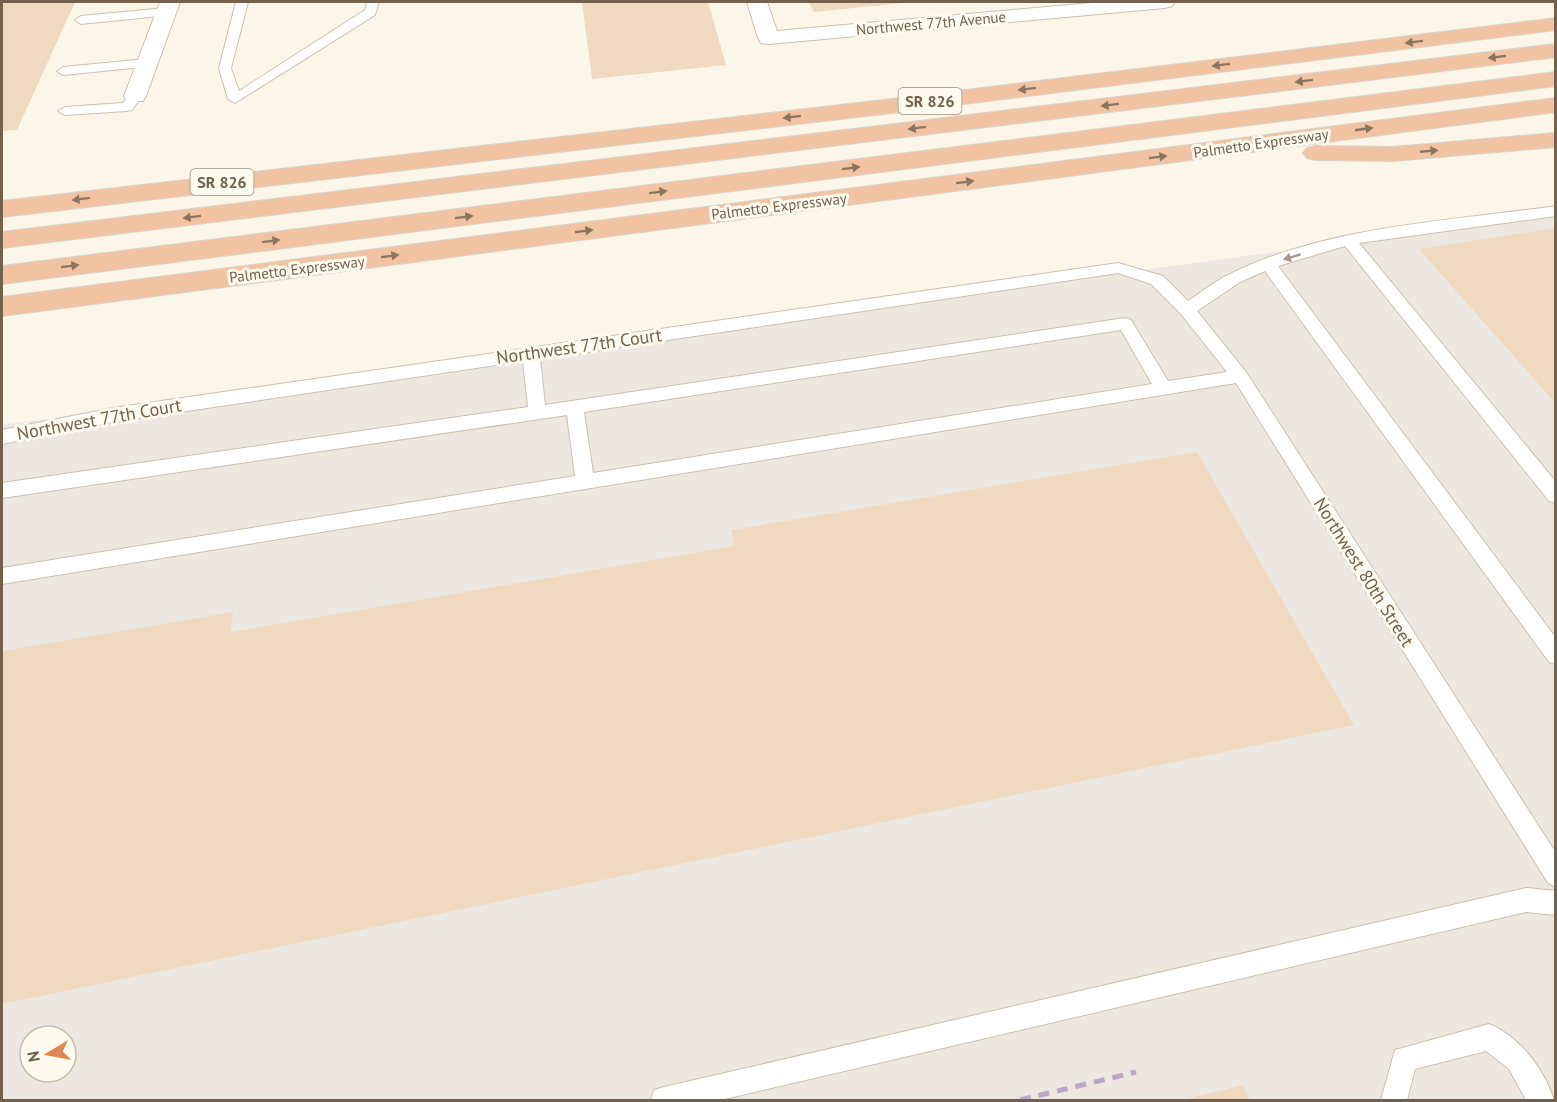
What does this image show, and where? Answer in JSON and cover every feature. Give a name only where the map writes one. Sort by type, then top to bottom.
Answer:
[{"type":"highway","name":"SR 826","points":[[2,209],[904,104],[1556,24]]},
{"type":"highway","points":[[2,240],[1556,50]]},
{"type":"highway","points":[[7,274],[1556,79]]},
{"type":"highway","name":"Palmetto Expressway","points":[[2,307],[1556,105]]},
{"type":"highway","points":[[1202,151],[1393,154],[1556,140]]},
{"type":"street","name":"Northwest 77th Avenue","points":[[757,2],[769,38],[1165,2]]},
{"type":"street","points":[[135,96],[168,7]]},
{"type":"lane","points":[[242,2],[225,68],[235,99],[371,12],[373,2]]},
{"type":"lane","points":[[81,20],[168,7]]},
{"type":"lane","points":[[63,71],[147,63]]},
{"type":"lane","points":[[65,111],[127,106],[135,96]]},
{"type":"lane","points":[[1187,310],[1234,278],[1268,264],[1348,240],[1556,211]]},
{"type":"lane","points":[[1348,240],[1556,496]]},
{"type":"lane","points":[[1268,264],[1556,655]]},
{"type":"lane","name":"Northwest 77th Court","points":[[2,437],[112,415],[1118,268],[1157,280]]},
{"type":"lane","name":"Northwest 80th Street","points":[[1157,280],[1187,310],[1240,376],[1556,875]]},
{"type":"lane","points":[[2,490],[1125,324],[1163,388]]},
{"type":"lane","points":[[531,352],[537,412]]},
{"type":"lane","points":[[2,576],[1240,376]]},
{"type":"lane","points":[[575,407],[585,482]]},
{"type":"lane","points":[[664,1101],[1526,900],[1556,903]]},
{"type":"lane","points":[[1394,1101],[1404,1059],[1489,1037],[1518,1060],[1541,1101]]},
{"type":"shaded area","points":[[1555,214],[1555,1100],[2,1100],[2,425]]},
{"type":"building","points":[[2,2],[75,2],[17,130],[2,131]]},
{"type":"building","points":[[582,2],[708,2],[726,65],[592,79]]},
{"type":"building","points":[[809,2],[903,2],[903,3],[814,12]]},
{"type":"building","points":[[1556,228],[1556,404],[1419,249]]},
{"type":"building","points":[[1197,452],[1354,725],[2,1004],[2,651],[233,612],[231,632],[734,546],[731,530]]},
{"type":"building","points":[[1243,1085],[1250,1100],[1183,1100]]},
{"type":"railway","points":[[1020,1100],[1136,1072]]}]
